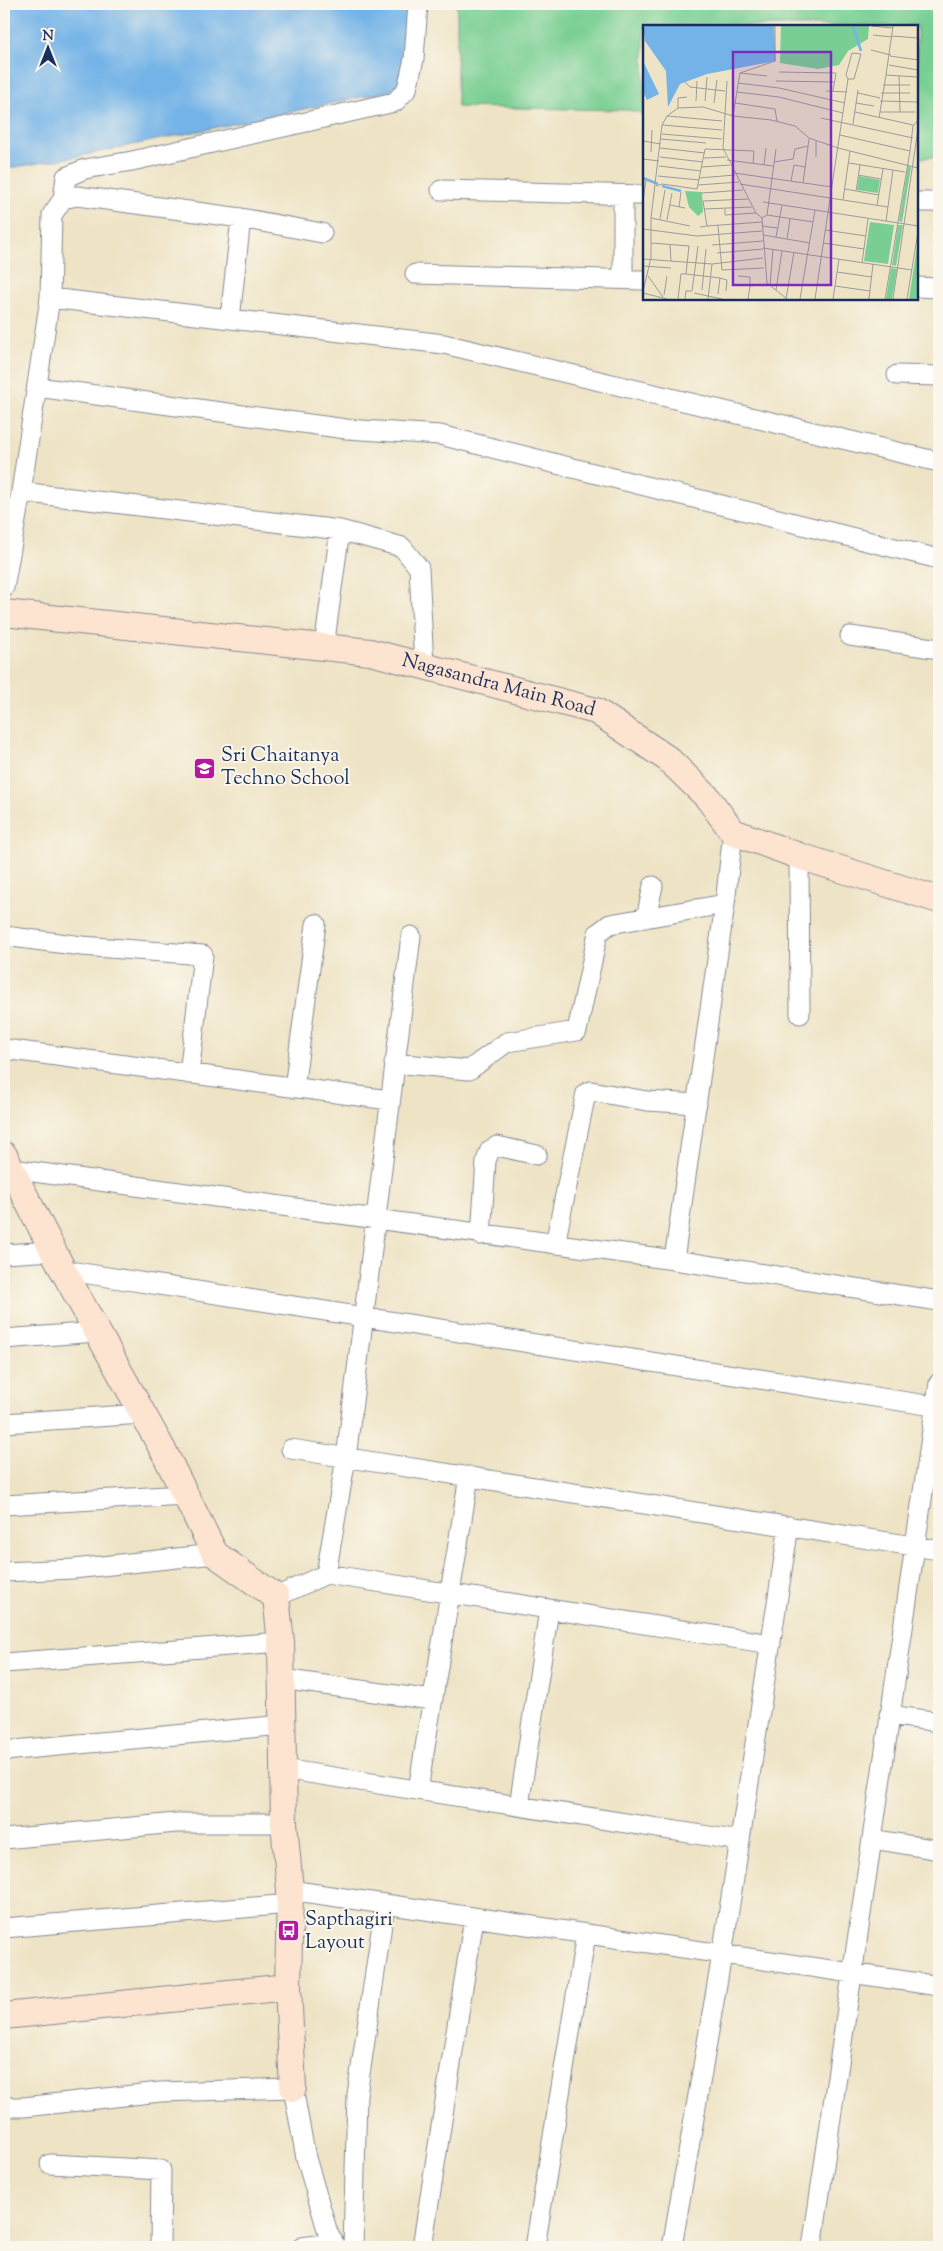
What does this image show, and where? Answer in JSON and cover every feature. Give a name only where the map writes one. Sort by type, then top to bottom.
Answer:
[{"type":"street","points":[[4,588],[21,492],[50,298],[52,215],[63,199],[66,177],[85,169],[132,161],[395,102],[407,89],[412,66],[418,4]]},
{"type":"street","points":[[442,190],[643,195]]},
{"type":"street","points":[[623,195],[623,279]]},
{"type":"street","points":[[63,199],[77,196],[241,218],[322,233]]},
{"type":"street","points":[[918,202],[939,202]]},
{"type":"street","points":[[230,319],[241,218]]},
{"type":"street","points":[[415,274],[643,280]]},
{"type":"street","points":[[918,287],[939,288]]},
{"type":"street","points":[[50,298],[444,344],[939,462]]},
{"type":"street","points":[[898,375],[939,376]]},
{"type":"street","points":[[37,387],[346,429],[440,434],[939,559]]},
{"type":"street","points":[[21,492],[340,530],[402,547],[419,568],[424,666]]},
{"type":"street","points":[[324,647],[340,530]]},
{"type":"street","name":"Nagasandra Main Road","points":[[4,614],[370,652],[596,712],[668,758],[707,797],[733,832]]},
{"type":"street","points":[[850,636],[939,649]]},
{"type":"street","points":[[674,1260],[725,904],[733,832],[799,856],[939,900]]},
{"type":"street","points":[[799,856],[800,1014]]},
{"type":"street","points":[[646,918],[653,886]]},
{"type":"street","points":[[394,1062],[469,1070],[507,1042],[577,1031],[598,933],[610,924],[725,904]]},
{"type":"street","points":[[294,1088],[316,924]]},
{"type":"street","points":[[4,936],[82,946],[203,955],[189,1074]]},
{"type":"street","points":[[326,1574],[346,1458],[389,1100],[411,936]]},
{"type":"street","points":[[4,1049],[389,1100]]},
{"type":"street","points":[[555,1244],[583,1098],[586,1093],[590,1091],[647,1101],[697,1104]]},
{"type":"street","points":[[481,1235],[486,1161],[490,1150],[497,1146],[537,1154]]},
{"type":"street","points":[[10,1176],[375,1220],[555,1244],[939,1300]]},
{"type":"street","points":[[10,1176],[143,1414],[216,1554],[276,1597],[281,1642],[284,1823],[290,1897],[288,1988],[293,2088],[306,2158],[334,2245],[302,2247]]},
{"type":"street","points":[[4,1254],[58,1261],[363,1317],[937,1407]]},
{"type":"street","points":[[4,1339],[97,1332]]},
{"type":"street","points":[[812,2247],[914,1546],[937,1407],[939,1382]]},
{"type":"street","points":[[4,1423],[143,1414]]},
{"type":"street","points":[[291,1449],[939,1550]]},
{"type":"street","points":[[418,1790],[469,1476]]},
{"type":"street","points":[[4,1505],[185,1495]]},
{"type":"street","points":[[672,2247],[722,1954],[789,1526]]},
{"type":"street","points":[[4,1572],[72,1569],[216,1554]]},
{"type":"street","points":[[276,1597],[326,1574],[771,1644]]},
{"type":"street","points":[[519,1806],[549,1610]]},
{"type":"street","points":[[4,1663],[281,1642]]},
{"type":"street","points":[[282,1679],[432,1700]]},
{"type":"street","points":[[889,1715],[939,1722]]},
{"type":"street","points":[[4,1751],[282,1725]]},
{"type":"street","points":[[283,1769],[740,1841]]},
{"type":"street","points":[[4,1839],[176,1823],[284,1823]]},
{"type":"street","points":[[872,1839],[939,1850]]},
{"type":"street","points":[[4,1928],[290,1897],[385,1904],[939,1986]]},
{"type":"street","points":[[353,2247],[357,2095],[385,1904]]},
{"type":"street","points":[[422,2247],[474,1918]]},
{"type":"street","points":[[535,2247],[586,1934]]},
{"type":"street","points":[[4,2016],[288,1988]]},
{"type":"street","points":[[4,2107],[24,2107],[160,2092],[293,2088]]},
{"type":"street","points":[[50,2164],[161,2170],[160,2247]]},
{"type":"green space","points":[[457,4],[939,4],[939,157],[918,158],[918,25],[643,25],[643,114],[629,110],[457,107]]},
{"type":"water","points":[[4,4],[410,4],[413,86],[85,155],[4,169]]},
{"type":"place","name":"Sri Chaitanya Techno School","points":[[205,768]]},
{"type":"place","name":"Sapthagiri Layout","points":[[289,1931]]}]
